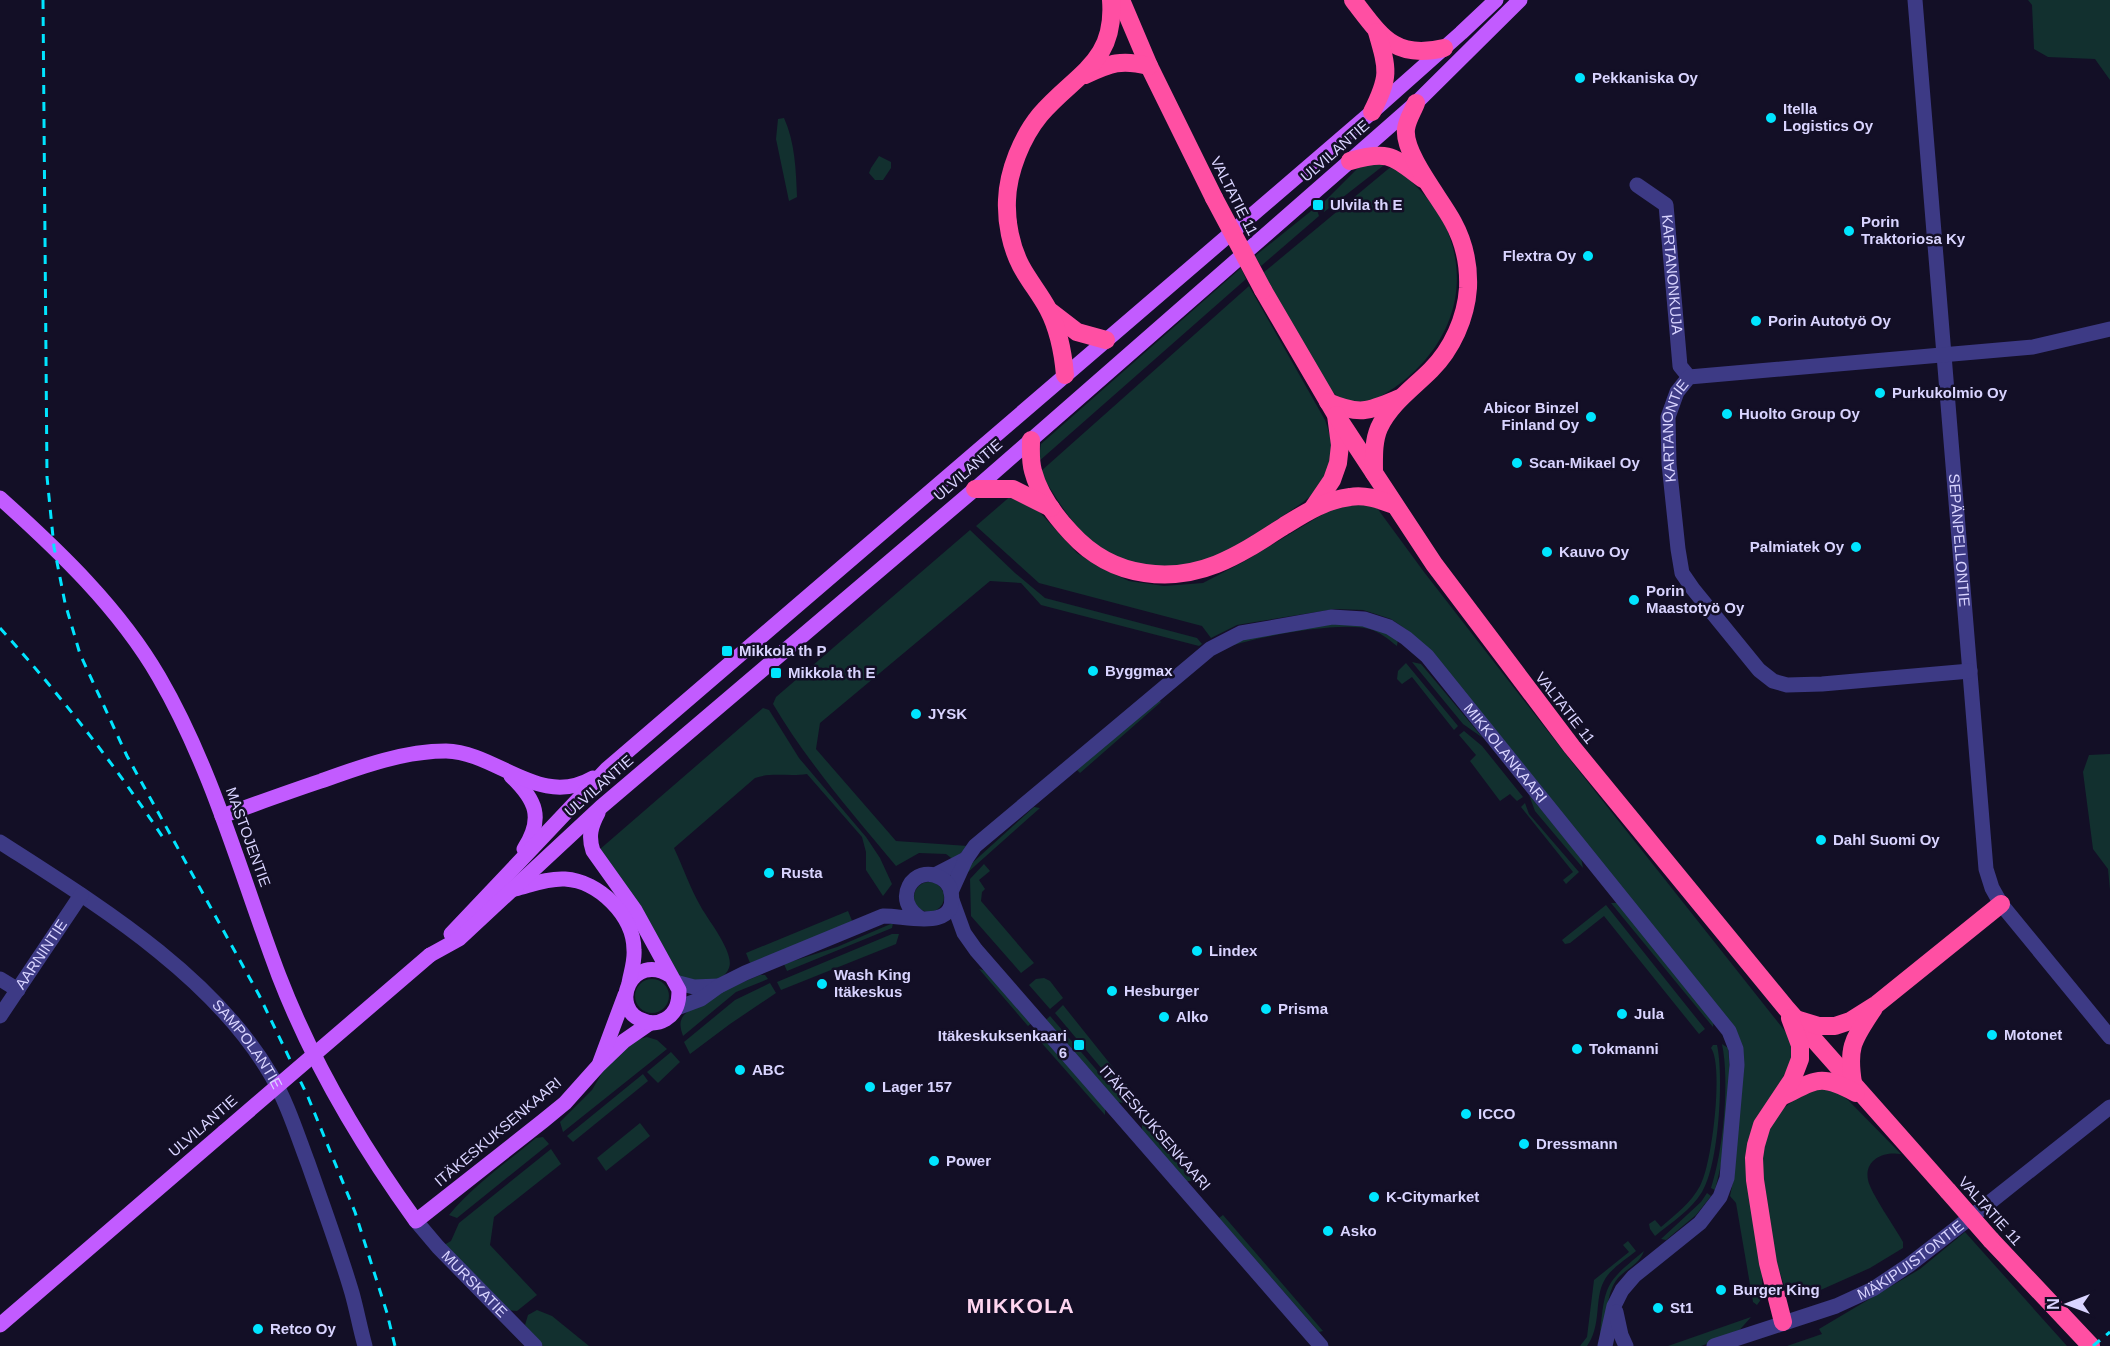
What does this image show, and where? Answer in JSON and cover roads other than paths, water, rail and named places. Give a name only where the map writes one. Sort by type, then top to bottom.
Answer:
[{"type":"highway","points":[[1065,375],[1062,344],[1047,309],[1020,265],[1013,246],[1008,222],[1007,199],[1017,157],[1026,136],[1040,116],[1082,76],[1107,41],[1111,27],[1111,0]]},
{"type":"highway","name":"VALTATIE 11","points":[[1120,0],[1149,66],[1214,198],[1263,290],[1332,408],[1434,564],[1565,738],[1791,1013],[1991,1240],[2091,1346]]},
{"type":"highway","points":[[1131,24],[1132,0]]},
{"type":"highway","points":[[1353,0],[1377,32],[1387,64],[1387,76],[1383,90],[1372,112]]},
{"type":"highway","points":[[1377,32],[1403,49],[1426,52],[1444,48]]},
{"type":"highway","points":[[1082,76],[1110,64],[1121,62],[1149,66]]},
{"type":"highway","points":[[1374,473],[1374,455],[1379,429],[1401,397],[1445,354],[1456,336],[1468,290],[1468,267],[1462,241],[1409,147],[1405,130],[1416,103]]},
{"type":"highway","points":[[1350,161],[1383,154],[1395,159],[1427,181]]},
{"type":"highway","points":[[1047,309],[1077,332],[1106,340]]},
{"type":"highway","points":[[1313,508],[1332,480],[1338,464],[1340,445],[1332,408],[1360,412],[1401,397]]},
{"type":"highway","points":[[1031,440],[1033,472],[1051,508],[1078,541],[1108,562],[1123,569],[1139,572],[1188,573],[1219,565],[1313,508],[1352,496],[1394,505]]},
{"type":"highway","points":[[975,489],[1014,489],[1051,508]]},
{"type":"highway","points":[[1791,1013],[1819,1026],[1834,1026],[1851,1021],[1877,1004],[2001,904]]},
{"type":"highway","points":[[1853,1083],[1849,1060],[1851,1046],[1877,1004]]},
{"type":"highway","points":[[1783,1323],[1768,1263],[1755,1180],[1754,1158],[1755,1145],[1762,1125],[1798,1068],[1801,1051],[1791,1013]]},
{"type":"highway","points":[[1781,1096],[1809,1083],[1832,1080],[1866,1098]]},
{"type":"main road","name":"ULVILANTIE","points":[[0,1324],[430,955],[607,769],[1372,112],[1496,0]]},
{"type":"main road","name":"ULVILANTIE","points":[[430,955],[459,939],[601,807],[975,489],[1350,161],[1416,103],[1520,0]]},
{"type":"main road","name":"MASTOJENTIE","points":[[0,498],[71,565],[106,604],[158,675],[175,707],[222,816],[279,976],[318,1064],[363,1144],[416,1221]]},
{"type":"main road","points":[[222,816],[370,764],[418,754],[447,751],[470,756],[506,772],[550,787],[579,786],[607,769]]},
{"type":"main road","points":[[506,772],[528,794],[535,810],[537,823],[533,835],[508,874]]},
{"type":"main road","points":[[601,807],[591,826],[589,841],[593,851],[634,910],[673,979],[679,999],[676,1008],[669,1017],[662,1021],[650,1023],[632,1014],[627,1005],[627,989],[640,972],[648,969],[664,971],[673,979]]},
{"type":"main road","name":"ITÄKESKUKSENKAARI","points":[[512,890],[550,879],[568,879],[596,889],[609,899],[621,914],[633,938],[633,965],[627,989],[599,1065]]},
{"type":"main road","name":"ITÄKESKUKSENKAARI","points":[[416,1221],[558,1109],[624,1041],[650,1023]]},
{"type":"street","name":"SEPÄNPELLONTIE","points":[[1914,0],[1986,869],[1992,888],[2001,904],[2110,1037]]},
{"type":"street","name":"KARTANONKUJA","points":[[1637,185],[1665,205],[1680,366],[1689,377]]},
{"type":"street","name":"KARTANONTIE","points":[[1970,671],[1787,685],[1773,681],[1759,670],[1682,573],[1669,464],[1668,417],[1677,392],[1689,377],[2047,345],[2110,329]]},
{"type":"street","name":"MIKKOLANKAARI","points":[[952,896],[966,859],[975,846],[1210,649],[1241,633],[1332,617],[1364,619],[1389,627],[1406,638],[1427,656],[1729,1031],[1736,1049],[1737,1065],[1727,1178],[1720,1197],[1700,1223],[1634,1276],[1622,1290],[1614,1306],[1605,1346]]},
{"type":"street","name":"SAMPOLANTIE","points":[[0,843],[81,895],[165,957],[231,1019],[271,1075],[299,1137],[351,1292],[363,1345]]},
{"type":"street","name":"MIKKOLANKAARI","points":[[935,875],[966,859]]},
{"type":"street","points":[[921,875],[935,875],[945,880],[952,896],[949,909],[942,916],[928,920],[914,915],[909,908],[906,899],[907,890],[910,884],[921,875]]},
{"type":"street","name":"ITÄKESKUKSENKAARI","points":[[883,916],[907,890]]},
{"type":"street","name":"AARNINTIE","points":[[0,1016],[81,895]]},
{"type":"street","name":"ITÄKESKUKSENKAARI","points":[[952,896],[964,933],[1321,1346]]},
{"type":"street","name":"ITÄKESKUKSENKAARI","points":[[676,1008],[701,999],[719,986],[883,916],[928,920],[964,933]]},
{"type":"street","points":[[0,979],[18,990]]},
{"type":"street","name":"ITÄKESKUKSENKAARI","points":[[673,979],[694,987],[719,986]]},
{"type":"street","name":"MÄKIPUISTONTIE","points":[[1714,1346],[1836,1306],[1873,1289],[1909,1265],[2110,1107]]},
{"type":"street","name":"MURSKATIE","points":[[416,1221],[438,1247],[535,1346]]},
{"type":"street","points":[[1614,1306],[1626,1346]]},
{"type":"railway","points":[[43,0],[47,477],[54,547],[65,603],[80,654],[127,756],[259,995],[308,1097],[355,1212],[395,1346]]},
{"type":"railway","points":[[0,628],[87,732],[166,842]]},
{"type":"railway","points":[[2093,1346],[2110,1332]]},
{"type":"place","name":"Pekkaniska Oy","points":[[1580,78]]},
{"type":"place","name":"Itella Logistics Oy","points":[[1771,118]]},
{"type":"place","name":"Ulvila th E","points":[[1318,205]]},
{"type":"place","name":"Porin Traktoriosa Ky","points":[[1849,231]]},
{"type":"place","name":"Flextra Oy","points":[[1588,256]]},
{"type":"place","name":"Porin Autotyö Oy","points":[[1756,321]]},
{"type":"place","name":"Purkukolmio Oy","points":[[1880,393]]},
{"type":"place","name":"Huolto Group Oy","points":[[1727,414]]},
{"type":"place","name":"Abicor Binzel Finland Oy","points":[[1591,417]]},
{"type":"place","name":"Scan-Mikael Oy","points":[[1517,463]]},
{"type":"place","name":"Palmiatek Oy","points":[[1856,547]]},
{"type":"place","name":"Kauvo Oy","points":[[1547,552]]},
{"type":"place","name":"Porin Maastotyö Oy","points":[[1634,600]]},
{"type":"place","name":"Mikkola th P","points":[[727,651]]},
{"type":"place","name":"Byggmax","points":[[1093,671]]},
{"type":"place","name":"Mikkola th E","points":[[776,673]]},
{"type":"place","name":"JYSK","points":[[916,714]]},
{"type":"place","name":"Dahl Suomi Oy","points":[[1821,840]]},
{"type":"place","name":"Rusta","points":[[769,873]]},
{"type":"place","name":"Lindex","points":[[1197,951]]},
{"type":"place","name":"Wash King Itäkeskus","points":[[822,984]]},
{"type":"place","name":"Hesburger","points":[[1112,991]]},
{"type":"place","name":"Prisma","points":[[1266,1009]]},
{"type":"place","name":"Jula","points":[[1622,1014]]},
{"type":"place","name":"Alko","points":[[1164,1017]]},
{"type":"place","name":"Motonet","points":[[1992,1035]]},
{"type":"place","name":"Itäkeskuksenkaari 6","points":[[1079,1045]]},
{"type":"place","name":"Tokmanni","points":[[1577,1049]]},
{"type":"place","name":"ABC","points":[[740,1070]]},
{"type":"place","name":"Lager 157","points":[[870,1087]]},
{"type":"place","name":"ICCO","points":[[1466,1114]]},
{"type":"place","name":"Dressmann","points":[[1524,1144]]},
{"type":"place","name":"Power","points":[[934,1161]]},
{"type":"place","name":"K-Citymarket","points":[[1374,1197]]},
{"type":"place","name":"Asko","points":[[1328,1231]]},
{"type":"place","name":"Burger King","points":[[1721,1290]]},
{"type":"place","name":"St1","points":[[1658,1308]]},
{"type":"place","name":"Retco Oy","points":[[258,1329]]},
{"type":"district","name":"MIKKOLA","points":[[1021,1306]]}]
